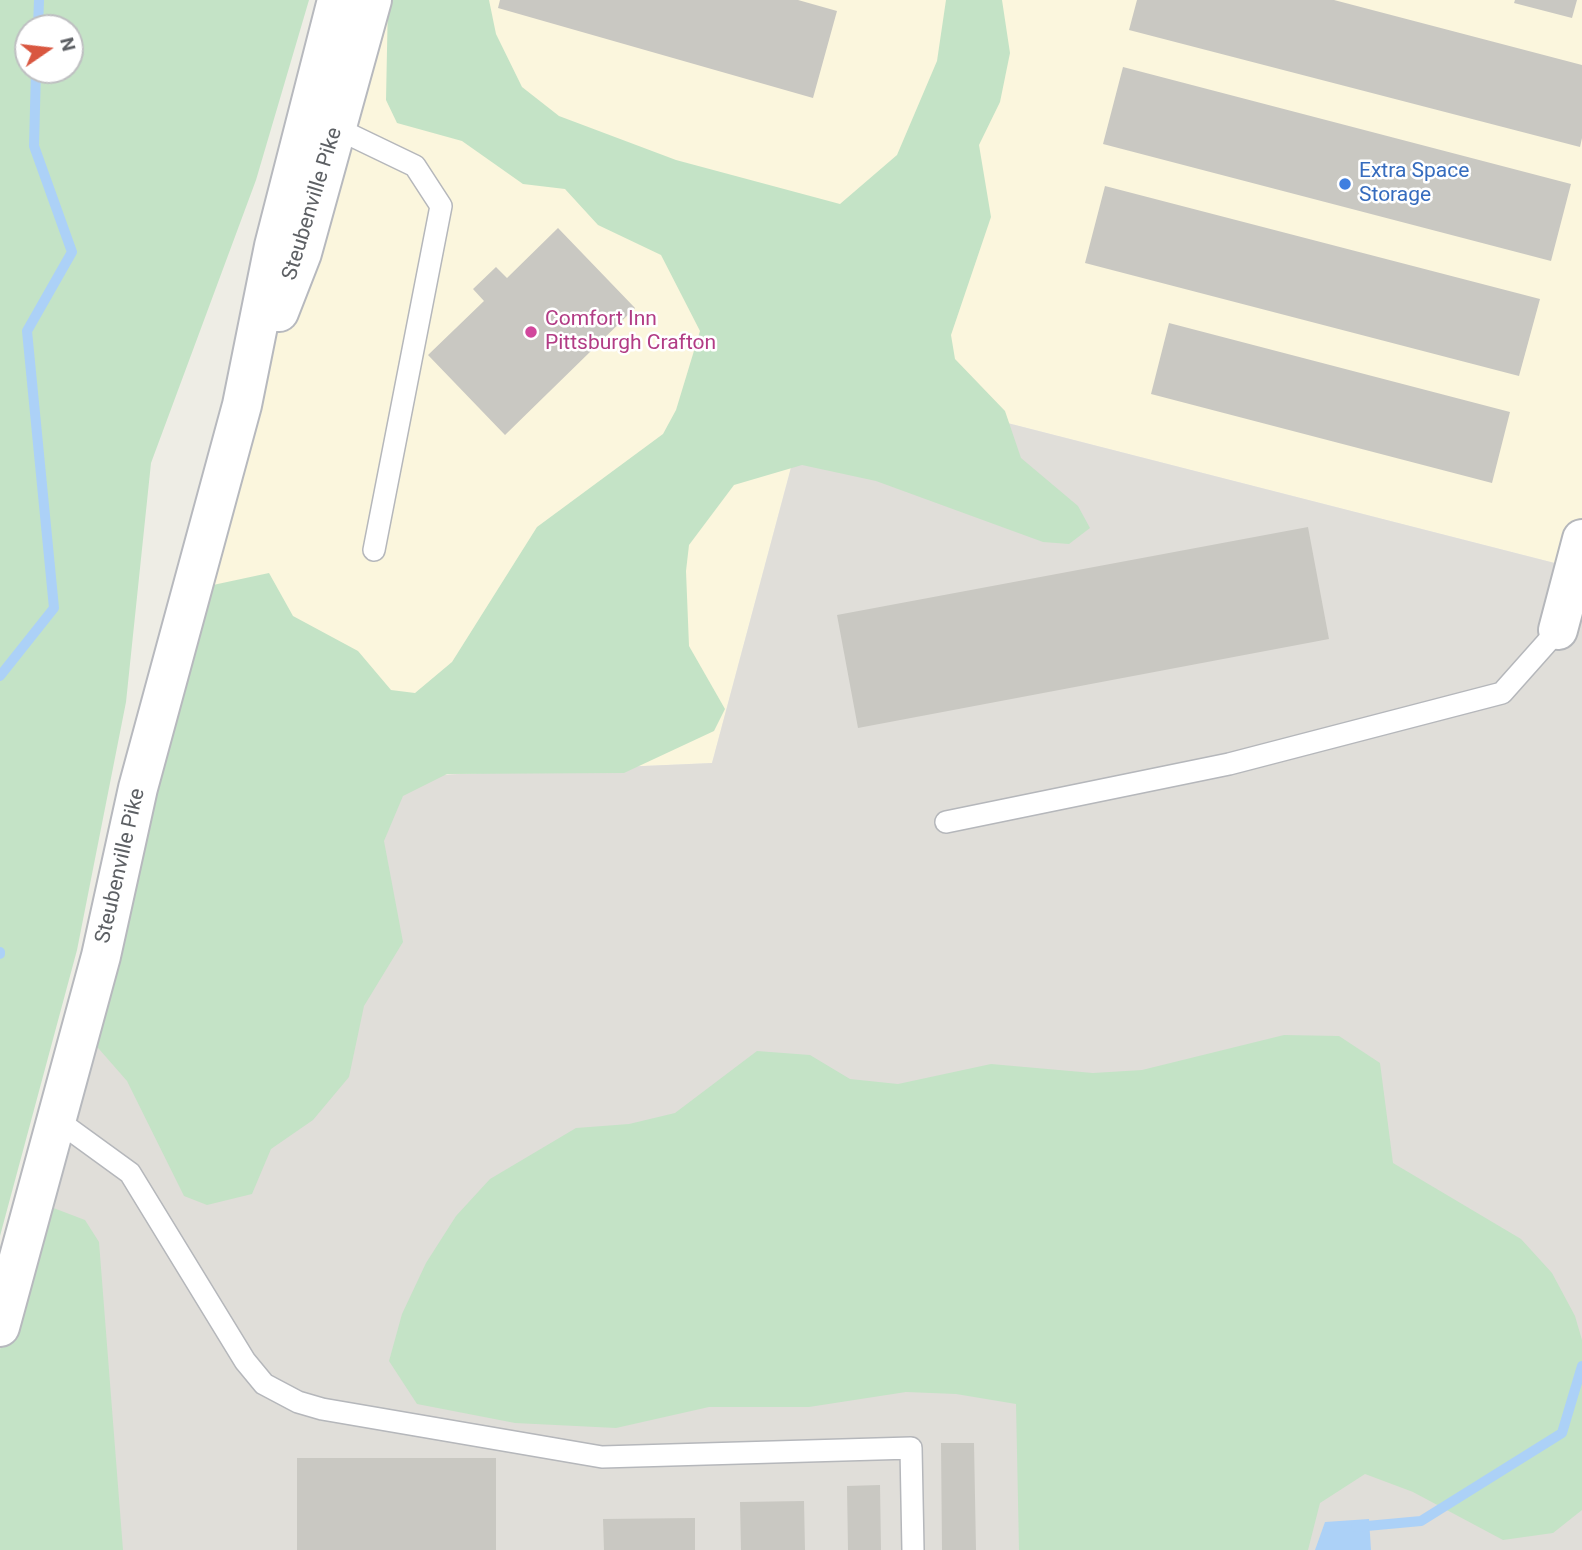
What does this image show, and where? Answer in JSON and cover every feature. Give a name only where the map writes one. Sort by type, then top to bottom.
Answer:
[{"type":"main road","name":"Steubenville Pike","points":[[0,1327],[101,956],[138,788],[242,405],[274,246],[337,0]]},
{"type":"main road","name":"Steubenville Pike","points":[[242,405],[302,253],[372,0]]},
{"type":"main road","points":[[1558,630],[1582,539]]},
{"type":"lane","points":[[337,128],[415,166],[441,205],[374,550]]},
{"type":"lane","points":[[946,822],[1229,764],[1502,693],[1558,630]]},
{"type":"lane","points":[[57,1120],[130,1173],[245,1361],[264,1384],[298,1402],[322,1409],[602,1457],[911,1448],[914,1550]]},
{"type":"shaded area","points":[[372,0],[1582,0],[1582,570],[816,374],[712,763],[138,788]]},
{"type":"shaded area","points":[[816,374],[1582,570],[1582,1550],[0,1550],[0,1327],[138,788],[712,763]]},
{"type":"green space","points":[[0,0],[309,0],[256,180],[151,463],[126,702],[77,950],[0,1236]]},
{"type":"green space","points":[[388,0],[489,0],[496,34],[522,87],[559,116],[676,160],[840,204],[897,155],[937,61],[946,0],[1002,0],[1010,53],[1000,102],[979,145],[991,217],[951,335],[955,359],[1005,411],[1021,458],[1078,506],[1090,528],[1069,544],[1043,542],[876,481],[802,465],[734,485],[689,545],[686,571],[689,646],[725,709],[714,731],[624,773],[447,774],[403,796],[384,841],[403,942],[364,1006],[349,1077],[313,1120],[271,1149],[252,1194],[207,1205],[184,1196],[127,1081],[85,1033],[199,588],[269,573],[293,616],[358,651],[391,690],[415,693],[452,662],[537,527],[663,434],[676,410],[700,331],[661,255],[598,225],[565,189],[523,184],[462,141],[397,123],[386,100]]},
{"type":"green space","points":[[1284,1035],[1339,1036],[1380,1063],[1393,1163],[1521,1239],[1552,1273],[1575,1316],[1582,1340],[1582,1510],[1553,1533],[1503,1540],[1413,1492],[1365,1474],[1320,1503],[1308,1550],[1019,1550],[1016,1404],[956,1394],[906,1392],[809,1407],[709,1407],[616,1428],[515,1423],[417,1404],[389,1361],[402,1314],[426,1263],[456,1216],[490,1179],[576,1128],[629,1124],[675,1113],[757,1051],[810,1055],[850,1079],[898,1084],[991,1064],[1093,1073],[1142,1070]]},
{"type":"green space","points":[[43,1204],[85,1220],[99,1242],[123,1550],[0,1550],[0,1350]]},
{"type":"water","points":[[1369,1519],[1371,1550],[1315,1550],[1325,1522]]},
{"type":"building","points":[[500,0],[798,0],[837,11],[813,98],[498,8]]},
{"type":"building","points":[[1137,0],[1334,0],[1582,65],[1580,147],[1129,30]]},
{"type":"building","points":[[1515,0],[1577,0],[1572,18],[1514,3]]},
{"type":"building","points":[[1123,67],[1571,184],[1551,261],[1103,144]]},
{"type":"building","points":[[1105,186],[1540,299],[1519,376],[1085,263]]},
{"type":"building","name":"Comfort Inn Pittsburgh Crafton","points":[[558,228],[635,308],[505,435],[428,355],[484,301],[473,289],[496,267],[507,278]]},
{"type":"building","points":[[1169,323],[1510,412],[1492,483],[1151,394]]},
{"type":"building","points":[[1308,527],[1329,639],[858,728],[837,615]]},
{"type":"building","points":[[941,1443],[974,1443],[976,1550],[942,1550]]},
{"type":"building","points":[[297,1458],[496,1458],[496,1550],[297,1550]]},
{"type":"building","points":[[880,1485],[881,1550],[848,1550],[847,1486]]},
{"type":"building","points":[[804,1501],[805,1550],[741,1550],[740,1502]]},
{"type":"building","points":[[695,1518],[695,1550],[604,1550],[603,1519]]},
{"type":"waterway","points":[[38,14],[39,0]]},
{"type":"waterway","points":[[0,676],[54,608],[27,331],[72,252],[34,146],[36,84]]},
{"type":"waterway","points":[[1356,1527],[1421,1521],[1562,1433],[1582,1366]]},
{"type":"place","name":"Extra Space Storage","points":[[1345,184]]},
{"type":"place","name":"Comfort Inn Pittsburgh Crafton","points":[[531,332]]}]
